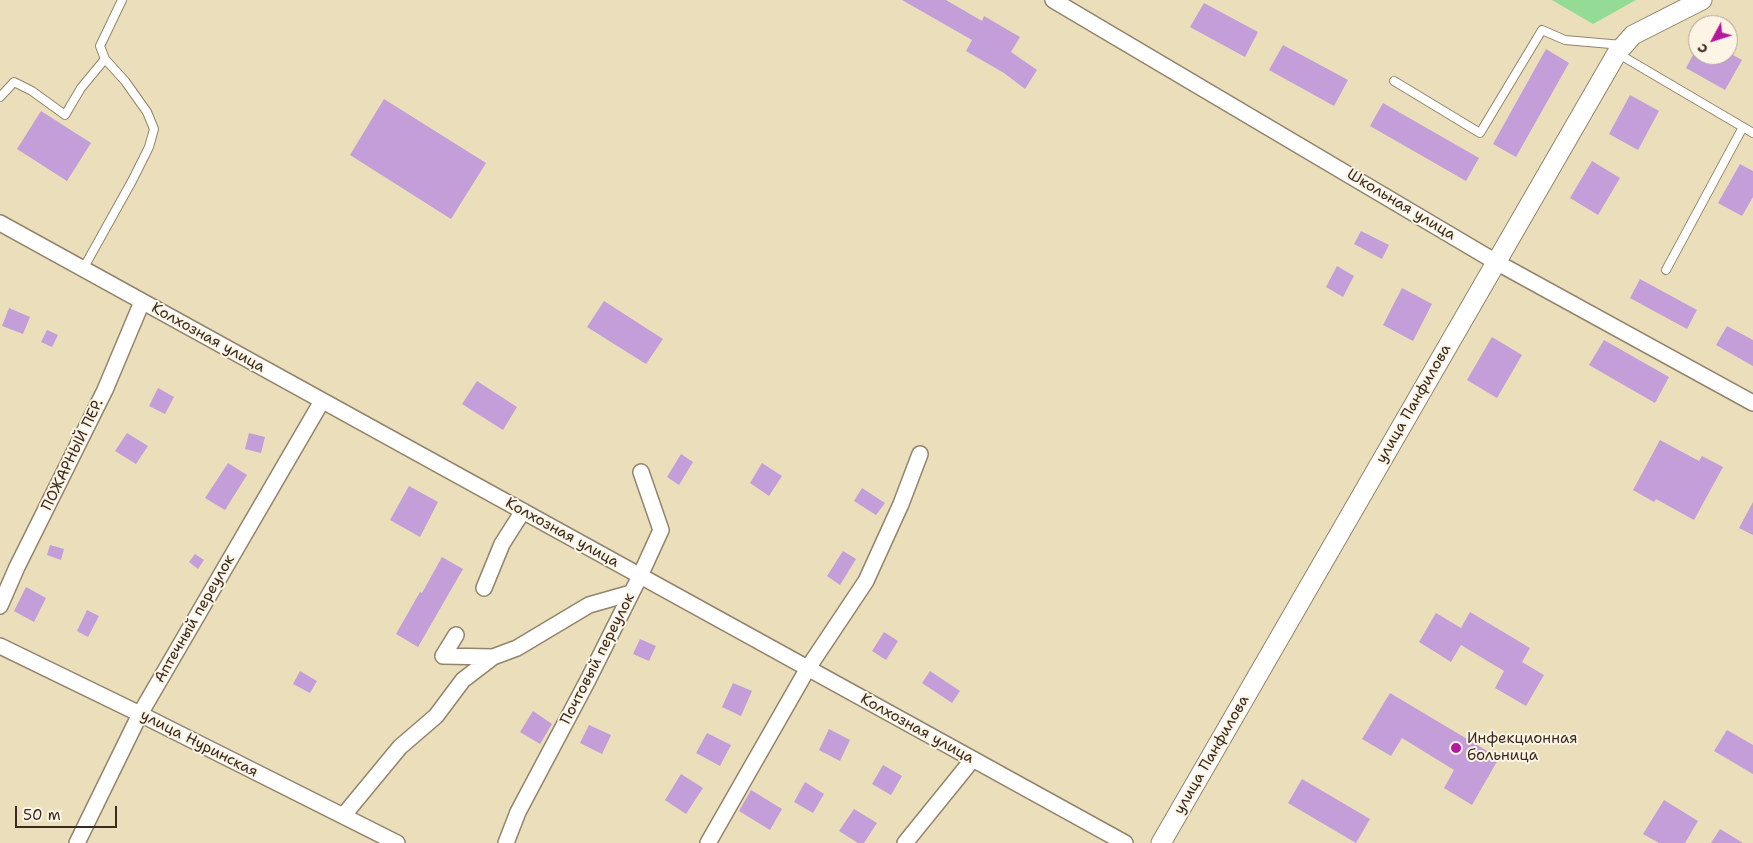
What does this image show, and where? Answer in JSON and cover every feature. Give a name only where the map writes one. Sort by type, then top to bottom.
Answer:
[{"type":"street","name":"Школьная улица","points":[[1053,0],[1496,262],[1753,403]]},
{"type":"street","name":"улица Панфилова","points":[[1161,843],[1620,49],[1633,35],[1702,0]]},
{"type":"street","name":"Колхозная улица","points":[[1,226],[1125,843]]},
{"type":"street","name":"ПОЖАРНЫЙ ПЕР.","points":[[0,606],[17,567],[105,390],[142,302]]},
{"type":"street","name":"Аптечный переулок","points":[[77,843],[140,714],[322,401]]},
{"type":"street","points":[[708,843],[808,668],[866,581],[901,504],[920,454]]},
{"type":"street","name":"Почтовый переулок","points":[[506,843],[518,812],[588,680],[661,530],[641,472]]},
{"type":"street","points":[[484,588],[502,544],[523,511]]},
{"type":"street","points":[[343,816],[400,747],[436,716],[463,680],[493,657],[517,648],[589,605],[632,593]]},
{"type":"street","points":[[456,635],[442,656],[493,657]]},
{"type":"street","name":"улица Нуринская","points":[[0,646],[397,843]]},
{"type":"street","points":[[905,843],[973,759]]},
{"type":"lane","points":[[82,269],[149,148],[154,128],[147,112],[105,59],[100,46],[122,0]]},
{"type":"lane","points":[[1394,81],[1480,133],[1542,30],[1565,40],[1620,49],[1753,133]]},
{"type":"lane","points":[[0,97],[14,82],[32,91],[65,115],[81,88],[105,59]]},
{"type":"lane","points":[[1666,270],[1743,127]]},
{"type":"green space","points":[[1552,0],[1636,0],[1593,24]]},
{"type":"building","points":[[902,0],[946,0],[982,21],[984,16],[1020,37],[1011,52],[1037,70],[1025,89],[1004,73],[966,51],[972,40]]},
{"type":"building","points":[[1204,3],[1258,32],[1245,57],[1190,27]]},
{"type":"building","points":[[1283,45],[1348,80],[1334,106],[1269,70]]},
{"type":"building","points":[[1546,49],[1569,63],[1516,157],[1493,144]]},
{"type":"building","points":[[1738,58],[1742,60],[1725,90],[1686,68],[1688,64],[1738,65]]},
{"type":"building","points":[[1630,95],[1659,111],[1638,150],[1609,134]]},
{"type":"building","points":[[384,99],[486,163],[451,219],[350,155]]},
{"type":"building","points":[[1383,103],[1479,158],[1466,181],[1370,126]]},
{"type":"building","points":[[41,111],[91,143],[67,181],[17,149]]},
{"type":"building","points":[[1592,161],[1620,178],[1598,215],[1570,198]]},
{"type":"building","points":[[1740,164],[1753,171],[1753,197],[1742,216],[1718,203]]},
{"type":"building","points":[[1361,231],[1389,245],[1382,259],[1354,244]]},
{"type":"building","points":[[1337,266],[1354,276],[1343,297],[1326,287]]},
{"type":"building","points":[[1640,279],[1697,310],[1687,329],[1630,298]]},
{"type":"building","points":[[1402,288],[1432,304],[1413,341],[1383,325]]},
{"type":"building","points":[[604,301],[663,339],[646,364],[587,327]]},
{"type":"building","points":[[9,308],[30,317],[23,334],[2,326]]},
{"type":"building","points":[[1727,326],[1753,340],[1753,366],[1716,345]]},
{"type":"building","points":[[47,330],[58,335],[52,347],[41,342]]},
{"type":"building","points":[[1492,337],[1522,355],[1497,398],[1467,380]]},
{"type":"building","points":[[1604,340],[1669,377],[1655,403],[1589,365]]},
{"type":"building","points":[[477,381],[517,407],[503,430],[462,404]]},
{"type":"building","points":[[158,388],[174,397],[165,414],[149,406]]},
{"type":"building","points":[[127,433],[148,446],[136,464],[115,451]]},
{"type":"building","points":[[249,433],[265,437],[261,453],[245,449]]},
{"type":"building","points":[[1660,440],[1699,461],[1702,456],[1723,467],[1694,520],[1656,499],[1654,502],[1633,490]]},
{"type":"building","points":[[681,454],[693,462],[679,485],[667,477]]},
{"type":"building","points":[[228,463],[247,475],[225,510],[205,498]]},
{"type":"building","points":[[762,463],[782,476],[769,496],[750,483]]},
{"type":"building","points":[[409,486],[438,502],[420,537],[390,520]]},
{"type":"building","points":[[862,488],[885,503],[876,515],[854,501]]},
{"type":"building","points":[[1753,502],[1753,535],[1739,528]]},
{"type":"building","points":[[50,545],[64,549],[61,560],[47,555]]},
{"type":"building","points":[[843,551],[856,559],[840,585],[827,576]]},
{"type":"building","points":[[195,554],[204,560],[198,569],[189,562]]},
{"type":"building","points":[[442,557],[463,569],[418,647],[396,634]]},
{"type":"building","points":[[26,587],[46,598],[34,622],[14,611]]},
{"type":"building","points":[[87,610],[99,616],[88,637],[77,631]]},
{"type":"building","points":[[1470,612],[1530,648],[1522,662],[1544,675],[1526,706],[1495,688],[1504,671],[1461,645],[1451,662],[1419,642],[1436,613],[1461,628]]},
{"type":"building","points":[[884,632],[898,641],[886,660],[872,651]]},
{"type":"building","points":[[640,639],[656,646],[649,661],[633,654]]},
{"type":"building","points":[[300,671],[317,681],[310,693],[293,684]]},
{"type":"building","points":[[930,671],[960,691],[952,703],[922,683]]},
{"type":"building","points":[[733,683],[752,691],[741,716],[722,707]]},
{"type":"building","points":[[1390,693],[1499,758],[1472,805],[1444,788],[1454,770],[1402,738],[1391,756],[1362,739]]},
{"type":"building","points":[[533,711],[552,724],[540,744],[520,732]]},
{"type":"building","points":[[589,725],[611,735],[602,754],[580,743]]},
{"type":"building","points":[[829,729],[850,740],[840,761],[819,750]]},
{"type":"building","points":[[1727,730],[1753,745],[1753,774],[1714,751]]},
{"type":"building","points":[[707,733],[731,745],[720,766],[696,753]]},
{"type":"building","points":[[883,765],[902,776],[891,795],[872,784]]},
{"type":"building","points":[[681,774],[703,788],[686,814],[665,800]]},
{"type":"building","points":[[1302,779],[1370,819],[1356,843],[1288,803]]},
{"type":"building","points":[[805,782],[824,794],[813,813],[794,802]]},
{"type":"building","points":[[751,790],[782,809],[770,830],[739,811]]},
{"type":"building","points":[[1664,800],[1698,821],[1685,843],[1659,843],[1643,834]]},
{"type":"building","points":[[854,809],[877,823],[864,843],[858,843],[839,831]]},
{"type":"building","points":[[1720,829],[1743,843],[1711,843]]},
{"type":"place","name":"Инфекционная больница","points":[[1456,748]]}]
